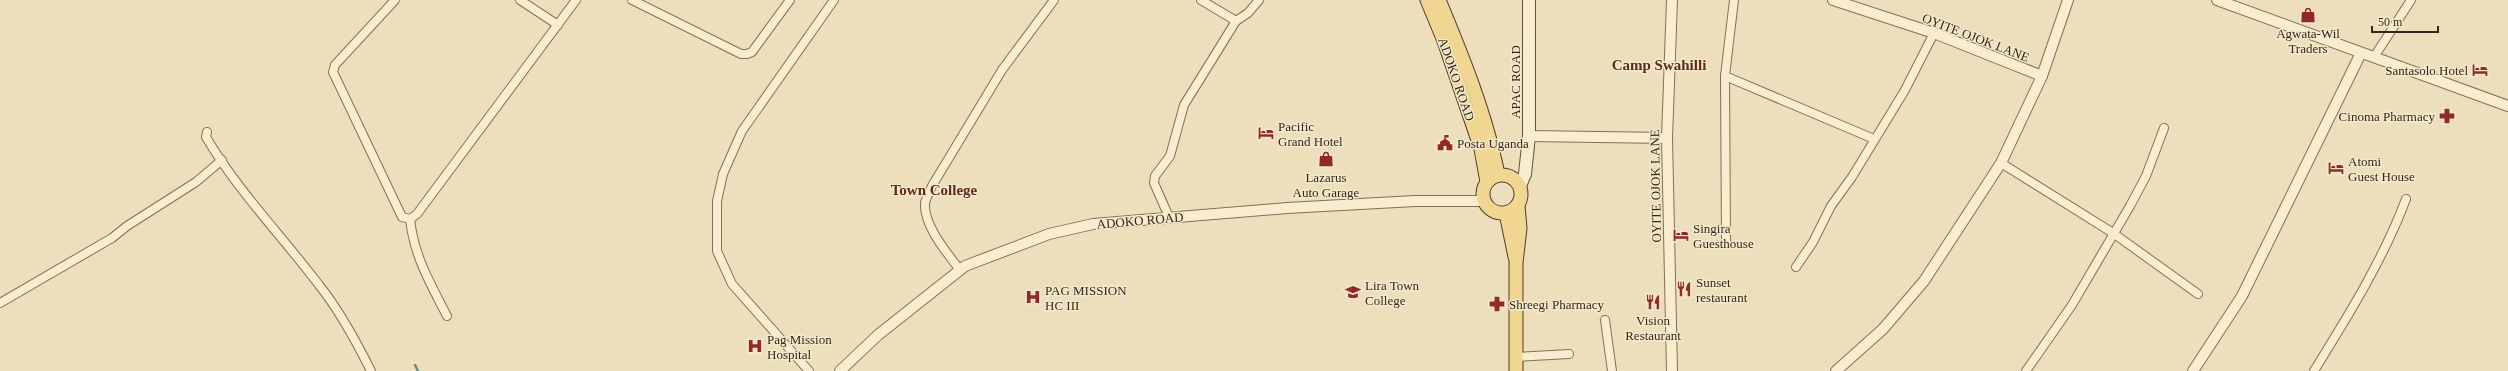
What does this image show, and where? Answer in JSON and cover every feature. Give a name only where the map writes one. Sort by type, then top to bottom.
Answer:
[{"type":"main road","name":"ADOKO ROAD","points":[[1427,0],[1444,41],[1481,149],[1487,182]]},
{"type":"main road","name":"ADOKO ROAD","points":[[1439,0],[1455,37],[1482,117],[1498,175]]},
{"type":"main road","name":"APAC ROAD","points":[[1520,186],[1526,164],[1529,136],[1529,0]]},
{"type":"main road","points":[[1516,371],[1516,263],[1520,228],[1518,206],[1521,200],[1520,186],[1511,177],[1498,175],[1487,182],[1484,188],[1484,201],[1493,211],[1506,213],[1518,206]]},
{"type":"main road","points":[[1506,213],[1516,263]]},
{"type":"street","points":[[395,0],[335,65],[333,72],[402,217],[410,219],[417,214],[576,0]]},
{"type":"street","points":[[520,0],[558,25]]},
{"type":"street","points":[[632,0],[741,54],[752,52],[790,0]]},
{"type":"street","points":[[809,371],[732,284],[717,251],[717,201],[723,174],[742,131],[834,0]]},
{"type":"street","points":[[960,270],[938,241],[928,218],[925,203],[932,186],[1002,70],[1054,0]]},
{"type":"street","points":[[1201,0],[1236,21]]},
{"type":"street","points":[[1169,217],[1154,183],[1156,176],[1170,156],[1184,105],[1236,21],[1248,13],[1259,0]]},
{"type":"street","name":"OYITE OJOK LANE","points":[[1672,0],[1666,138],[1672,371]]},
{"type":"street","points":[[1726,242],[1725,76],[1734,0]]},
{"type":"street","name":"OYITE OJOK LANE","points":[[1833,0],[1934,33],[2042,76]]},
{"type":"street","points":[[1836,371],[1883,329],[1924,281],[2001,163],[2042,76],[2068,0]]},
{"type":"street","points":[[2217,0],[2508,106]]},
{"type":"street","points":[[2374,57],[2411,0]]},
{"type":"street","points":[[1796,267],[1813,242],[1831,206],[1852,177],[1905,90],[1934,33]]},
{"type":"street","points":[[2193,371],[2242,296],[2360,53]]},
{"type":"street","points":[[1725,76],[1874,139]]},
{"type":"street","points":[[2026,371],[2072,305],[2146,176],[2164,128]]},
{"type":"street","points":[[207,132],[206,137],[222,160],[320,286],[352,333],[371,371]]},
{"type":"street","points":[[1529,136],[1666,138]]},
{"type":"street","points":[[0,303],[112,238],[127,226],[196,182],[222,160]]},
{"type":"street","points":[[2001,163],[2113,233],[2198,294]]},
{"type":"street","points":[[2314,371],[2379,260],[2394,231],[2406,199]]},
{"type":"street","name":"ADOKO ROAD","points":[[840,371],[884,330],[960,270],[991,255],[1049,234],[1093,224],[1169,217],[1329,205],[1484,201]]},
{"type":"street","points":[[410,219],[412,242],[421,268],[447,316]]},
{"type":"street","points":[[1605,320],[1612,371]]},
{"type":"street","points":[[1515,358],[1569,354]]},
{"type":"waterway","points":[[415,365],[418,371]]},
{"type":"place","name":"Agwata-Wil Traders","points":[[2308,15]]},
{"type":"place","name":"Santasolo Hotel","points":[[2480,70]]},
{"type":"place","name":"Cinoma Pharmacy","points":[[2447,116]]},
{"type":"place","name":"Pacific Grand Hotel","points":[[1266,133]]},
{"type":"place","name":"Posta Uganda","points":[[1445,143]]},
{"type":"place","name":"Lazarus Auto Garage","points":[[1326,159]]},
{"type":"place","name":"Atomi Guest House","points":[[2336,168]]},
{"type":"place","name":"Singira Guesthouse","points":[[1681,235]]},
{"type":"place","name":"Sunset restaurant","points":[[1684,289]]},
{"type":"place","name":"Lira Town College","points":[[1353,292]]},
{"type":"place","name":"PAG MISSION HC III","points":[[1033,297]]},
{"type":"place","name":"Vision Restaurant","points":[[1653,302]]},
{"type":"place","name":"Shreegi Pharmacy","points":[[1497,304]]},
{"type":"place","name":"Pag Mission Hospital","points":[[755,346]]},
{"type":"district","name":"Camp Swahilli","points":[[1659,65]]},
{"type":"district","name":"Town College","points":[[934,190]]}]
